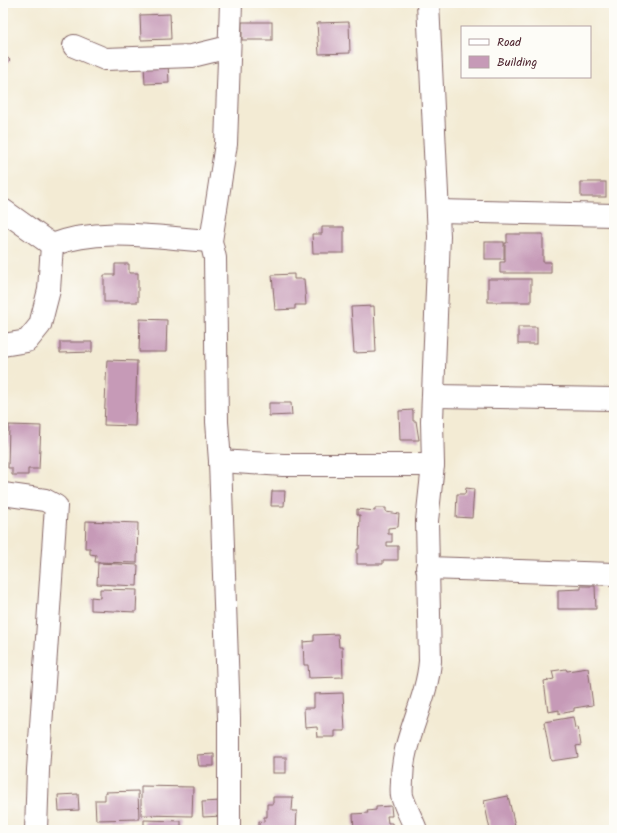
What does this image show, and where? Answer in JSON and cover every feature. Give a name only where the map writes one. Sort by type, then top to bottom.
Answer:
[{"type":"street","points":[[229,830],[229,718],[220,461],[217,422],[215,258],[212,241],[226,144],[231,3]]},
{"type":"street","points":[[416,830],[402,795],[402,764],[428,676],[427,521],[433,465],[432,421],[434,396],[438,211],[434,153],[428,3]]},
{"type":"street","points":[[74,46],[106,59],[192,56],[229,47]]},
{"type":"street","points":[[3,210],[52,245]]},
{"type":"street","points":[[438,211],[614,215]]},
{"type":"street","points":[[52,245],[67,239],[102,234],[212,241]]},
{"type":"street","points":[[3,345],[27,342],[40,325],[49,290],[52,245]]},
{"type":"street","points":[[434,396],[614,399]]},
{"type":"street","points":[[220,461],[283,465],[433,465]]},
{"type":"street","points":[[3,494],[45,500],[56,506],[38,770],[36,830]]},
{"type":"street","points":[[427,568],[614,574]]},
{"type":"building","points":[[170,14],[171,39],[141,40],[140,15]]},
{"type":"building","points":[[242,22],[272,22],[272,40],[242,40]]},
{"type":"building","points":[[349,22],[350,53],[319,54],[317,23]]},
{"type":"building","points":[[3,54],[10,60],[3,67]]},
{"type":"building","points":[[168,64],[169,83],[145,84],[144,65]]},
{"type":"building","points":[[581,182],[606,182],[606,197],[581,197]]},
{"type":"building","points":[[322,227],[344,227],[344,253],[313,253],[312,234],[322,234]]},
{"type":"building","points":[[507,234],[543,234],[543,262],[551,262],[551,273],[500,273],[500,262],[505,262],[505,243],[507,243]]},
{"type":"building","points":[[485,242],[504,242],[504,259],[485,259]]},
{"type":"building","points":[[115,264],[129,264],[129,273],[138,273],[138,302],[104,302],[104,275],[115,275]]},
{"type":"building","points":[[294,274],[294,279],[304,279],[306,305],[295,305],[295,309],[275,310],[272,275]]},
{"type":"building","points":[[488,279],[531,279],[531,302],[488,302]]},
{"type":"building","points":[[374,306],[376,352],[354,353],[351,307]]},
{"type":"building","points":[[140,319],[167,320],[166,352],[139,352]]},
{"type":"building","points":[[518,327],[537,327],[537,344],[518,344]]},
{"type":"building","points":[[60,342],[92,342],[92,352],[60,353]]},
{"type":"building","points":[[107,360],[137,361],[135,426],[104,425]]},
{"type":"building","points":[[269,403],[291,403],[292,415],[269,416]]},
{"type":"building","points":[[413,410],[413,421],[416,421],[419,440],[400,440],[399,411]]},
{"type":"building","points":[[9,425],[41,426],[39,469],[28,469],[28,475],[12,475],[12,468],[8,468]]},
{"type":"building","points":[[466,488],[474,489],[472,518],[456,517],[457,494],[465,494]]},
{"type":"building","points":[[272,491],[285,491],[284,506],[271,506]]},
{"type":"building","points":[[375,508],[386,508],[386,512],[399,514],[398,527],[388,528],[388,534],[392,534],[392,542],[387,542],[387,546],[398,546],[398,560],[383,560],[383,564],[357,564],[360,515],[357,515],[357,509],[375,511]]},
{"type":"building","points":[[86,521],[138,523],[137,563],[95,562],[96,555],[90,554],[90,548],[85,548]]},
{"type":"building","points":[[98,563],[138,565],[137,586],[97,584]]},
{"type":"building","points":[[581,586],[595,586],[596,609],[558,609],[558,590],[581,589]]},
{"type":"building","points":[[100,589],[137,590],[136,612],[91,610],[91,597],[100,598]]},
{"type":"building","points":[[338,634],[339,647],[342,647],[343,677],[309,678],[308,665],[304,665],[303,642],[314,641],[314,635]]},
{"type":"building","points":[[588,668],[593,705],[574,708],[574,711],[559,714],[559,710],[548,712],[544,681],[554,679],[552,671],[566,669],[567,671]]},
{"type":"building","points":[[343,693],[345,731],[335,731],[335,737],[318,737],[317,727],[305,728],[304,708],[314,708],[314,694]]},
{"type":"building","points":[[573,717],[575,728],[578,727],[581,745],[576,746],[578,757],[551,761],[544,722]]},
{"type":"building","points":[[214,754],[214,766],[199,766],[197,755]]},
{"type":"building","points":[[273,757],[286,757],[286,773],[273,773]]},
{"type":"building","points":[[141,786],[193,787],[192,816],[141,815]]},
{"type":"building","points":[[138,791],[139,819],[96,820],[95,800],[105,800],[105,792]]},
{"type":"building","points":[[78,794],[79,810],[59,811],[58,795]]},
{"type":"building","points":[[508,796],[516,830],[490,830],[484,801]]},
{"type":"building","points":[[273,797],[293,797],[292,811],[297,811],[296,830],[259,830],[259,821],[264,822],[264,817],[267,817],[267,804],[273,804]]},
{"type":"building","points":[[222,801],[222,816],[203,817],[202,802]]},
{"type":"building","points":[[391,806],[392,816],[387,816],[388,823],[392,823],[393,830],[354,830],[353,814],[368,813],[367,811],[376,810],[376,807]]},
{"type":"building","points":[[144,820],[181,821],[181,830],[144,830]]}]
